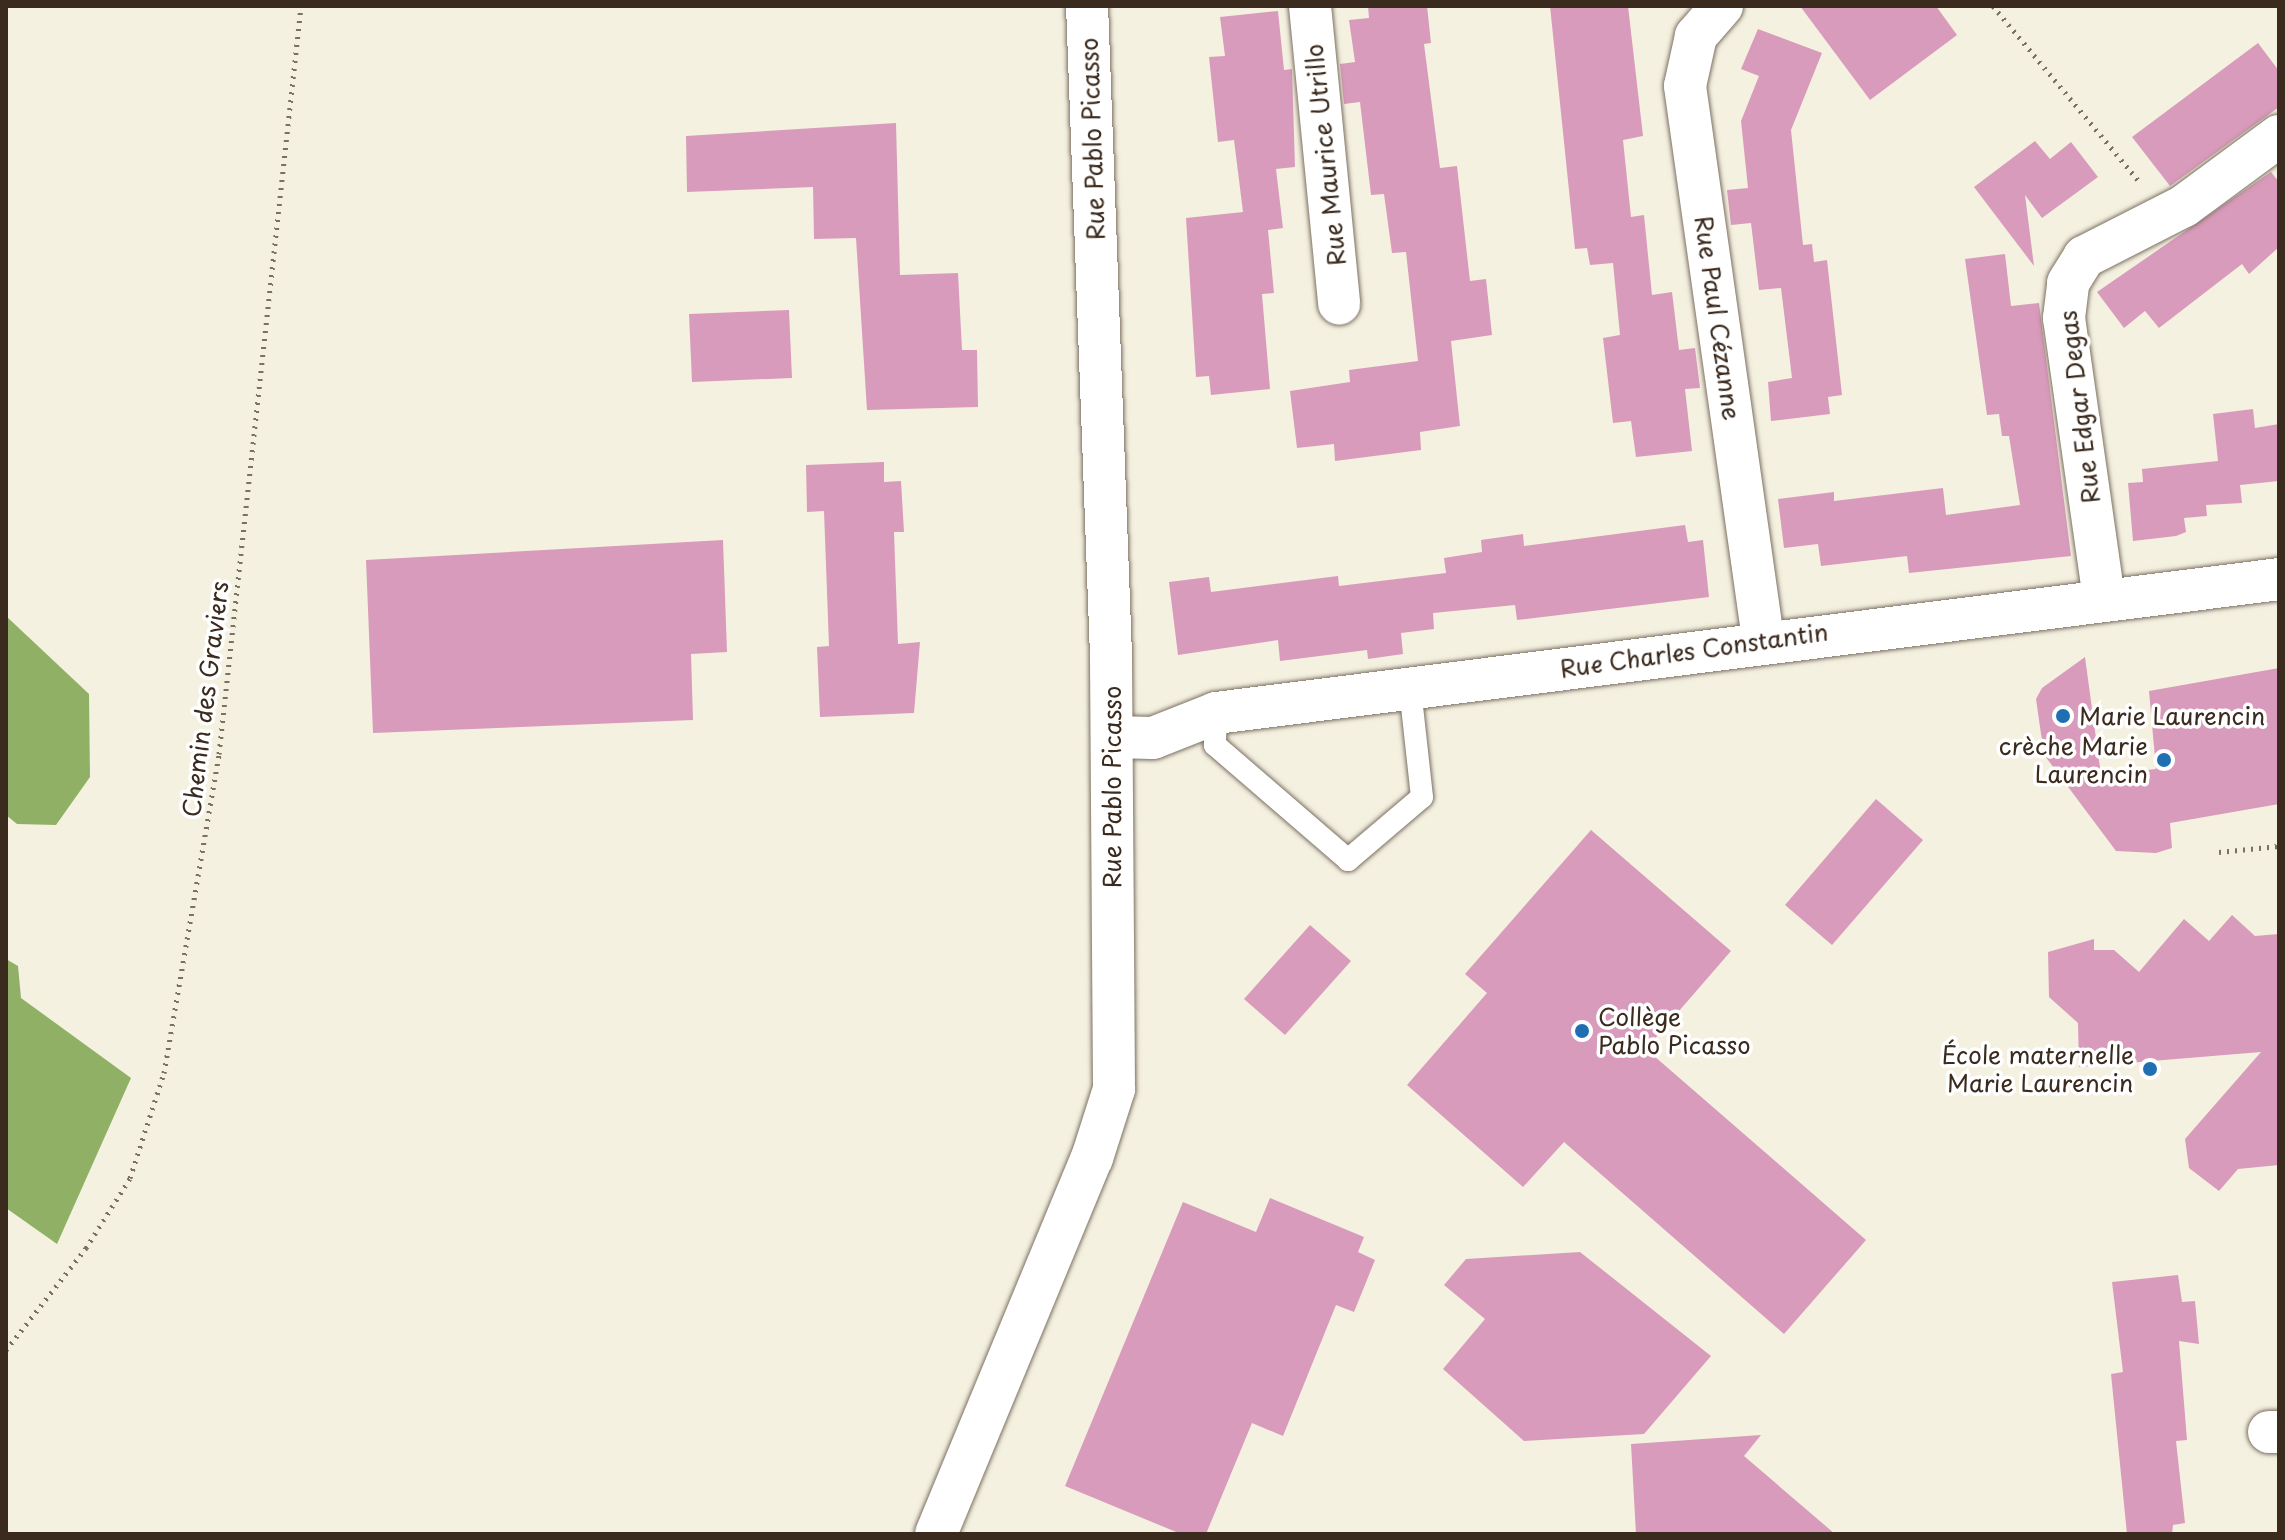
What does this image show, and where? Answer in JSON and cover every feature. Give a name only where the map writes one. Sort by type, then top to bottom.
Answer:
[{"type":"street","name":"Rue Pablo Picasso","points":[[936,1534],[1092,1158],[1114,1089],[1112,737],[1087,6]]},
{"type":"street","name":"Rue Maurice Utrillo","points":[[1310,6],[1339,304]]},
{"type":"street","name":"Rue Paul Cézanne","points":[[1702,16],[1685,86],[1763,639]]},
{"type":"street","name":"Rue Edgar Degas","points":[[2104,599],[2064,318],[2068,283],[2084,257],[2166,215],[2279,136]]},
{"type":"street","name":"Rue Charles Constantin","points":[[1112,737],[1153,738],[1216,713],[1763,639],[2279,579]]},
{"type":"lane","points":[[1216,713],[1215,745],[1348,860],[1422,797],[1410,688]]},
{"type":"path","name":"Chemin des Graviers","points":[[6,1350],[86,1248],[130,1178],[164,1073],[219,754],[301,6]]},
{"type":"path","points":[[1993,6],[2166,215]]},
{"type":"path","points":[[2219,852],[2279,846]]},
{"type":"green space","points":[[6,616],[89,694],[90,777],[56,825],[17,824],[6,815]]},
{"type":"green space","points":[[6,959],[18,966],[21,998],[131,1078],[57,1244],[6,1208]]},
{"type":"building","points":[[1368,6],[1427,6],[1431,43],[1424,44],[1440,168],[1457,166],[1470,281],[1486,279],[1492,335],[1451,341],[1460,426],[1420,432],[1421,450],[1335,461],[1334,444],[1297,448],[1290,391],[1350,382],[1349,370],[1418,361],[1406,252],[1392,253],[1384,194],[1371,195],[1360,102],[1344,104],[1340,64],[1355,62],[1349,20],[1369,18]]},
{"type":"building","points":[[1550,6],[1628,6],[1643,136],[1623,140],[1631,217],[1644,215],[1652,295],[1672,292],[1679,350],[1695,348],[1700,388],[1685,389],[1692,451],[1636,457],[1631,421],[1613,423],[1603,338],[1620,335],[1613,263],[1590,265],[1587,248],[1575,249]]},
{"type":"building","points":[[1800,6],[1936,6],[1957,35],[1870,100]]},
{"type":"building","points":[[1278,11],[1284,70],[1292,69],[1295,167],[1276,169],[1283,228],[1268,230],[1274,293],[1262,294],[1270,389],[1211,395],[1209,376],[1196,377],[1186,218],[1243,212],[1234,140],[1218,142],[1209,57],[1225,56],[1220,17]]},
{"type":"building","points":[[1758,29],[1822,53],[1791,130],[1803,245],[1812,244],[1814,262],[1827,260],[1842,395],[1828,397],[1830,414],[1771,421],[1768,382],[1792,378],[1781,288],[1759,290],[1751,223],[1731,225],[1727,190],[1748,188],[1741,121],[1759,76],[1741,69]]},
{"type":"building","points":[[2258,43],[2279,71],[2279,107],[2170,186],[2132,137]]},
{"type":"building","points":[[896,123],[900,275],[958,273],[962,350],[977,350],[978,407],[867,410],[856,238],[814,239],[813,187],[687,192],[686,136]]},
{"type":"building","points":[[2035,141],[2050,159],[2071,142],[2098,177],[2042,218],[2025,195],[2034,266],[1974,187]]},
{"type":"building","points":[[2271,172],[2279,182],[2279,247],[2249,274],[2242,264],[2159,328],[2145,311],[2124,328],[2097,292]]},
{"type":"building","points":[[2005,254],[2011,306],[2039,303],[2071,556],[1909,573],[1907,556],[1821,566],[1818,544],[1784,548],[1778,499],[1834,492],[1834,501],[1943,488],[1946,515],[2020,505],[2009,436],[2002,436],[1999,414],[1987,415],[1965,259]]},
{"type":"building","points":[[789,310],[792,378],[692,382],[689,314]]},
{"type":"building","points":[[2253,409],[2255,428],[2279,424],[2279,481],[2240,485],[2242,503],[2206,505],[2207,516],[2184,518],[2186,532],[2133,541],[2128,483],[2143,482],[2142,469],[2218,461],[2213,414]]},
{"type":"building","points":[[884,462],[884,482],[901,481],[904,532],[894,532],[898,644],[920,642],[914,713],[820,717],[817,647],[829,646],[824,511],[807,512],[806,465]]},
{"type":"building","points":[[1685,525],[1688,542],[1703,540],[1709,597],[1517,620],[1515,605],[1433,613],[1434,629],[1401,633],[1403,654],[1368,659],[1367,650],[1280,661],[1278,640],[1178,655],[1169,582],[1209,577],[1211,592],[1338,576],[1339,586],[1446,573],[1444,558],[1482,552],[1481,540],[1523,534],[1524,546]]},
{"type":"building","points":[[723,540],[727,652],[691,654],[693,720],[373,733],[366,560]]},
{"type":"building","name":"crèche Marie Laurencin","points":[[2085,657],[2101,775],[2156,769],[2149,691],[2279,668],[2279,804],[2170,823],[2172,848],[2156,853],[2116,851],[2045,756],[2041,734],[2036,699],[2042,688]]},
{"type":"building","points":[[1876,799],[1923,840],[1832,945],[1785,905]]},
{"type":"building","points":[[1591,830],[1731,951],[1646,1049],[1866,1240],[1784,1334],[1564,1142],[1523,1187],[1407,1085],[1487,993],[1465,974]]},
{"type":"building","points":[[2232,915],[2255,936],[2279,934],[2279,1165],[2238,1169],[2219,1191],[2189,1168],[2185,1139],[2261,1052],[2079,1067],[2078,1023],[2049,997],[2048,952],[2094,939],[2094,950],[2114,950],[2139,972],[2184,919],[2209,941]]},
{"type":"building","points":[[1310,925],[1351,961],[1285,1035],[1244,999]]},
{"type":"building","points":[[1270,1198],[1364,1237],[1358,1252],[1375,1260],[1354,1312],[1336,1305],[1283,1436],[1252,1423],[1206,1534],[1181,1534],[1065,1486],[1183,1202],[1256,1232]]},
{"type":"building","points":[[1580,1252],[1711,1356],[1644,1434],[1524,1441],[1443,1369],[1485,1319],[1444,1285],[1466,1259]]},
{"type":"building","points":[[2178,1275],[2182,1302],[2195,1301],[2199,1344],[2179,1341],[2187,1440],[2176,1441],[2185,1523],[2173,1525],[2172,1534],[2127,1534],[2111,1374],[2123,1372],[2112,1282]]},
{"type":"building","points":[[1761,1435],[1744,1456],[1835,1534],[1636,1534],[1631,1444]]},
{"type":"place","name":"Marie Laurencin","points":[[2063,716]]},
{"type":"place","name":"crèche Marie Laurencin","points":[[2164,760]]},
{"type":"place","name":"Collège Pablo Picasso","points":[[1582,1031]]},
{"type":"place","name":"École maternelle Marie Laurencin","points":[[2150,1069]]}]
